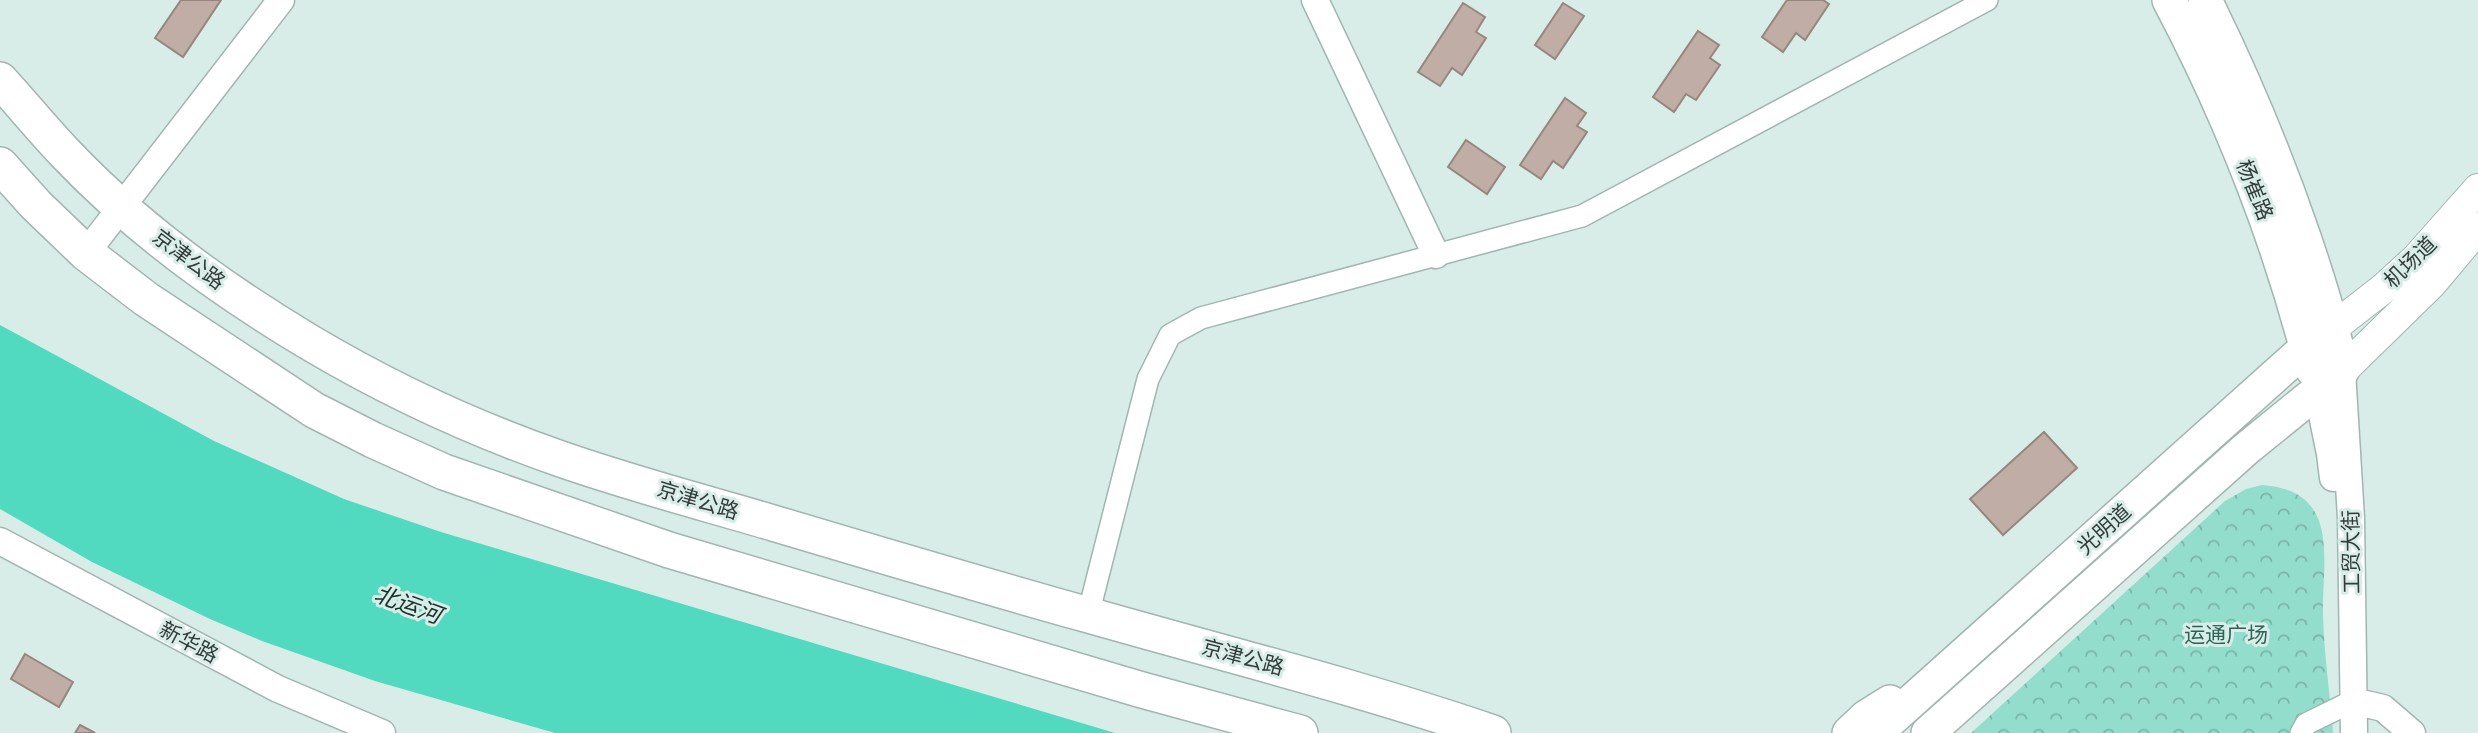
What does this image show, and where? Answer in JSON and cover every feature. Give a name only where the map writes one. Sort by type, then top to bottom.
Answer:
[{"type":"highway","name":"京津公路","points":[[0,79],[68,156],[122,207],[182,256],[309,342],[378,380],[465,421],[559,458],[1088,615],[1292,670],[1493,733]]},
{"type":"highway","points":[[0,165],[36,205],[86,253],[181,323],[314,410],[444,472],[695,558],[1142,690],[1300,733]]},
{"type":"main road","name":"杨崔路","points":[[2169,0],[2221,107],[2252,181],[2276,242],[2306,348],[2329,380]]},
{"type":"main road","name":"杨崔路","points":[[2205,0],[2252,99],[2294,208],[2334,327],[2329,380]]},
{"type":"main road","name":"机场道","points":[[2334,327],[2416,259],[2478,189]]},
{"type":"main road","name":"机场道","points":[[2329,380],[2432,283],[2478,229]]},
{"type":"main road","name":"光明道","points":[[1876,733],[2306,348],[2334,327]]},
{"type":"main road","name":"光明道","points":[[1928,733],[2174,512],[2329,380]]},
{"type":"main road","points":[[1849,733],[1866,717],[1887,704],[1927,686]]},
{"type":"street","points":[[86,253],[281,0]]},
{"type":"street","points":[[1315,0],[1436,256]]},
{"type":"street","points":[[1088,615],[1148,379],[1170,335],[1200,318],[1582,216],[1987,0]]},
{"type":"street","name":"工贸大街","points":[[2329,380],[2330,454],[2349,702],[2354,733]]},
{"type":"street","name":"新华路","points":[[0,541],[278,690],[382,733]]},
{"type":"street","name":"新华路","points":[[0,555],[118,621],[256,693],[352,733]]},
{"type":"street","points":[[2301,733],[2306,724],[2349,702],[2383,708],[2412,733]]},
{"type":"street","name":"工贸大街","points":[[2346,733],[2349,702]]},
{"type":"green space","name":"运通广场","points":[[2262,485],[2279,487],[2300,496],[2316,514],[2320,525],[2324,550],[2324,630],[2333,733],[1971,733],[2225,501],[2246,489]]},
{"type":"water","name":"北运河","points":[[0,325],[214,441],[344,499],[441,532],[1115,733],[555,733],[375,681],[262,641],[92,562],[0,509]]},
{"type":"building","points":[[181,0],[221,0],[183,57],[155,38]]},
{"type":"building","points":[[1787,0],[1823,0],[1829,4],[1805,40],[1796,33],[1783,52],[1762,37]]},
{"type":"building","points":[[1463,3],[1485,17],[1476,32],[1486,38],[1462,75],[1452,68],[1440,86],[1418,72]]},
{"type":"building","points":[[1563,3],[1584,16],[1555,59],[1535,45]]},
{"type":"building","points":[[1698,31],[1719,45],[1710,58],[1720,65],[1696,100],[1686,94],[1674,112],[1653,97]]},
{"type":"building","points":[[1565,98],[1586,113],[1577,126],[1587,132],[1563,168],[1553,161],[1541,179],[1520,165]]},
{"type":"building","points":[[1466,140],[1505,167],[1487,194],[1448,167]]},
{"type":"building","points":[[2044,432],[2077,468],[2003,535],[1970,499]]},
{"type":"building","points":[[25,654],[73,682],[59,707],[11,679]]},
{"type":"building","points":[[80,725],[95,733],[75,733]]}]
